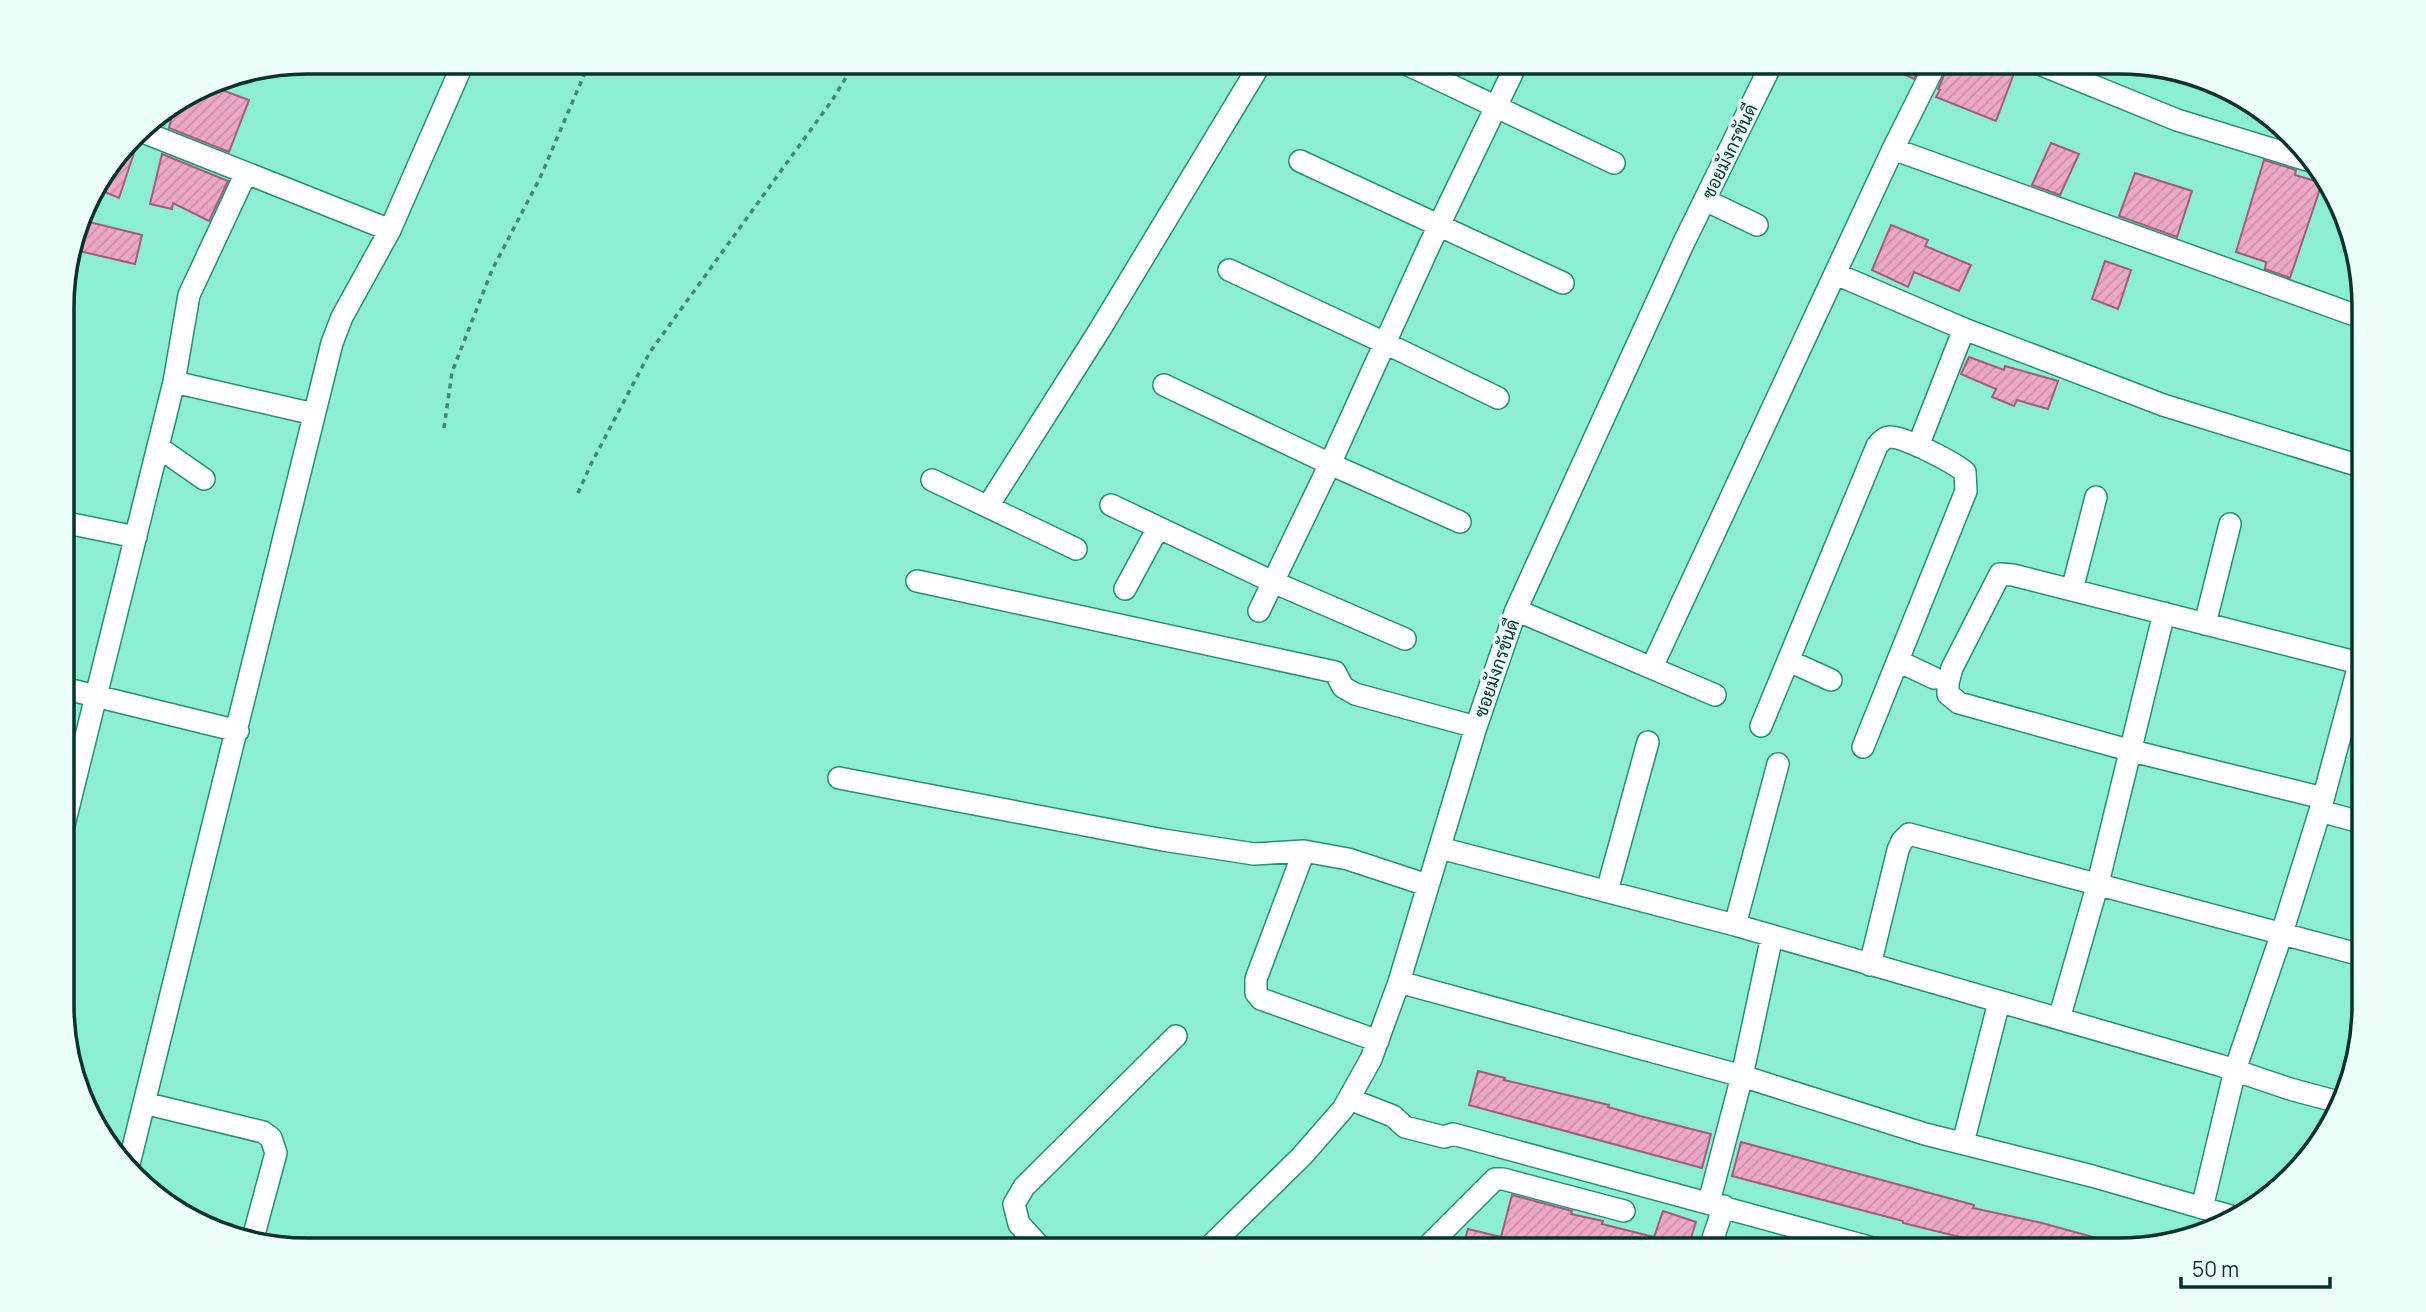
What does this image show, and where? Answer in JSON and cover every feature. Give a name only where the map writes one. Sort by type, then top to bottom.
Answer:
[{"type":"street","points":[[131,1157],[324,370],[342,317],[390,230],[458,74]]},
{"type":"street","points":[[988,506],[1254,74]]},
{"type":"street","points":[[1426,74],[1614,163]]},
{"type":"street","points":[[1259,611],[1512,74]]},
{"type":"street","name":"ซอยมังกรขันดี","points":[[1218,1238],[1303,1156],[1343,1109],[1371,1059],[1399,982],[1476,727],[1516,610],[1705,200],[1767,74]]},
{"type":"street","points":[[1653,667],[1893,149],[1930,74]]},
{"type":"street","points":[[2064,74],[2177,120],[2298,157]]},
{"type":"street","points":[[149,135],[390,230]]},
{"type":"street","points":[[1893,149],[2352,314]]},
{"type":"street","points":[[1300,161],[1563,283]]},
{"type":"street","points":[[74,786],[174,382],[189,295],[246,173]]},
{"type":"street","points":[[1705,200],[1757,225]]},
{"type":"street","points":[[1230,270],[1498,398]]},
{"type":"street","points":[[1836,274],[1964,329],[2163,405],[2352,464]]},
{"type":"street","points":[[1918,446],[1964,329]]},
{"type":"street","points":[[174,382],[314,414]]},
{"type":"street","points":[[1164,384],[1330,464],[1460,522]]},
{"type":"street","points":[[1761,726],[1877,446],[1882,440],[1891,437],[1955,463],[1965,472],[1966,491],[1863,747]]},
{"type":"street","points":[[158,447],[204,480]]},
{"type":"street","points":[[932,480],[1076,549]]},
{"type":"street","points":[[2072,590],[2096,497]]},
{"type":"street","points":[[1111,505],[1273,582],[1405,639]]},
{"type":"street","points":[[74,524],[136,537]]},
{"type":"street","points":[[2205,624],[2230,524]]},
{"type":"street","points":[[1125,589],[1158,528]]},
{"type":"street","points":[[2352,652],[2205,624],[2013,575],[2000,574],[1951,668],[1948,683],[1948,694],[1959,703],[2321,804],[2352,817]]},
{"type":"street","points":[[917,581],[1335,672],[1343,687],[1355,694],[1476,727]]},
{"type":"street","points":[[1516,610],[1715,695]]},
{"type":"street","points":[[2059,1019],[2098,883],[2164,613]]},
{"type":"street","points":[[1789,660],[1831,680]]},
{"type":"street","points":[[1898,661],[1934,678]]},
{"type":"street","points":[[74,691],[237,731]]},
{"type":"street","points":[[2202,1208],[2235,1070],[2352,714]]},
{"type":"street","points":[[1607,891],[1648,742]]},
{"type":"street","points":[[1735,925],[1778,764]]},
{"type":"street","points":[[839,778],[1176,842],[1254,854],[1304,851],[1348,859],[1427,885]]},
{"type":"street","points":[[1870,965],[1898,850],[1909,834],[2352,953]]},
{"type":"street","points":[[1440,848],[1735,925],[2332,1100]]},
{"type":"street","points":[[1304,851],[1256,979],[1256,993],[1261,999],[1378,1041]]},
{"type":"street","points":[[1711,1238],[1772,936]]},
{"type":"street","points":[[1399,982],[1742,1076],[1925,1134],[2092,1176],[2223,1214]]},
{"type":"street","points":[[1963,1143],[1999,1002]]},
{"type":"street","points":[[1032,1238],[1019,1224],[1014,1204],[1024,1187],[1176,1036]]},
{"type":"street","points":[[1349,1099],[1393,1116],[1405,1127],[1444,1137],[1453,1133],[1717,1204],[1819,1238]]},
{"type":"street","points":[[144,1103],[263,1132],[271,1138],[276,1153],[254,1233]]},
{"type":"street","points":[[1436,1238],[1495,1179],[1624,1211]]},
{"type":"path","points":[[444,428],[452,372],[492,270],[540,178],[584,74]]},
{"type":"path","points":[[578,493],[650,352],[833,99],[848,74]]},
{"type":"building","points":[[1903,74],[1916,74],[1914,79]]},
{"type":"building","points":[[1944,74],[2014,74],[1996,121],[1936,97],[1940,90],[1938,89]]},
{"type":"building","points":[[221,90],[249,100],[229,152],[169,128],[172,117],[217,91]]},
{"type":"building","points":[[2051,143],[2079,154],[2060,195],[2032,185]]},
{"type":"building","points":[[135,150],[119,198],[104,192]]},
{"type":"building","points":[[162,154],[228,181],[209,221],[173,203],[172,209],[150,204]]},
{"type":"building","points":[[2264,160],[2296,170],[2295,175],[2315,181],[2320,189],[2290,278],[2265,269],[2266,262],[2236,252]]},
{"type":"building","points":[[2135,173],[2192,191],[2177,237],[2119,216]]},
{"type":"building","points":[[89,222],[142,235],[135,264],[80,251]]},
{"type":"building","points":[[1891,225],[1928,240],[1925,246],[1971,265],[1959,291],[1914,272],[1908,287],[1872,270]]},
{"type":"building","points":[[2105,261],[2131,270],[2118,309],[2092,299]]},
{"type":"building","points":[[1969,357],[2004,370],[2005,366],[2058,381],[2048,409],[2017,400],[2014,406],[1992,397],[1996,389],[1961,374]]},
{"type":"building","points":[[1478,1071],[1711,1134],[1702,1168],[1469,1105]]},
{"type":"building","points":[[1741,1142],[1974,1205],[1973,1208],[2096,1238],[1964,1238],[1732,1176]]},
{"type":"building","points":[[1512,1195],[1572,1211],[1571,1214],[1603,1221],[1602,1224],[1654,1237],[1663,1211],[1696,1222],[1691,1238],[1465,1238],[1468,1229],[1501,1237]]}]
